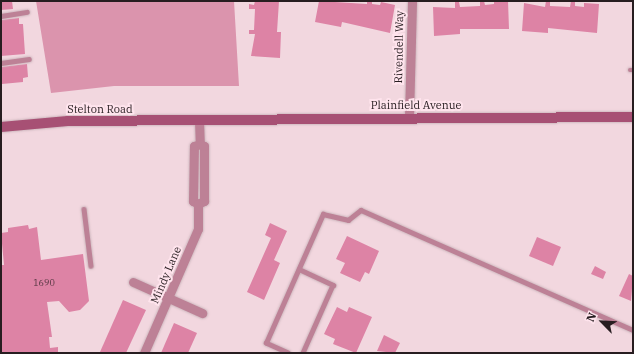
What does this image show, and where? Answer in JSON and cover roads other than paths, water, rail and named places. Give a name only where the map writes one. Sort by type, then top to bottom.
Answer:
[{"type":"main road","name":"Plainfield Avenue","points":[[199,120],[409,117],[633,117]]},
{"type":"main road","name":"Stelton Road","points":[[1,127],[68,121],[199,120]]},
{"type":"street","name":"Rivendell Way","points":[[409,117],[412,1]]},
{"type":"street","name":"Mindy Lane","points":[[144,353],[198,228],[198,204],[193,201],[194,146],[200,144],[199,120]]},
{"type":"street","points":[[133,282],[202,312]]},
{"type":"lane","points":[[1,16],[27,12]]},
{"type":"lane","points":[[1,63],[29,60]]},
{"type":"lane","points":[[84,208],[91,266]]},
{"type":"lane","points":[[288,353],[266,343],[323,214],[348,220],[361,210],[633,330]]},
{"type":"lane","points":[[299,269],[333,285],[303,353]]}]
